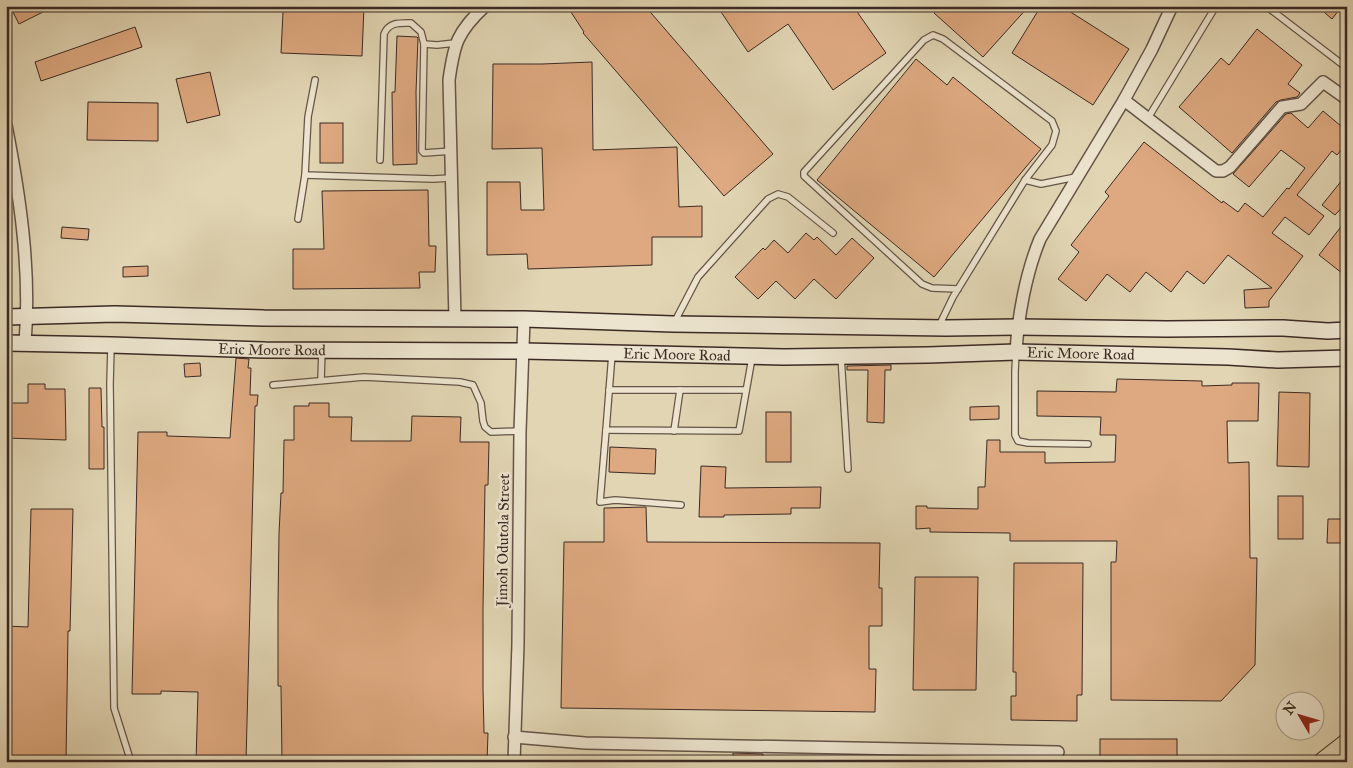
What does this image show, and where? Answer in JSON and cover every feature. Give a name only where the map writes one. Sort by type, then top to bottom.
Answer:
[{"type":"highway","points":[[1324,762],[1347,744]]},
{"type":"street","points":[[455,319],[449,80],[455,43],[472,18],[485,6]]},
{"type":"street","points":[[1016,352],[1018,327],[1030,264],[1040,239],[1124,100],[1152,49],[1172,6]]},
{"type":"street","points":[[1124,100],[1216,172],[1230,167],[1282,107],[1301,104],[1323,82],[1347,99]]},
{"type":"street","points":[[6,125],[16,173],[22,220],[27,316],[25,343]]},
{"type":"street","name":"Eric Moore Road","points":[[6,317],[115,314],[938,328],[1283,328],[1328,331],[1347,330]]},
{"type":"street","name":"Jimoh Odutola Street","points":[[514,762],[524,320]]},
{"type":"street","name":"Eric Moore Road","points":[[6,343],[322,350],[612,352],[752,356],[1006,354],[1016,352],[1278,360],[1347,358]]},
{"type":"street","points":[[514,737],[585,742],[1058,752]]},
{"type":"lane","points":[[1148,118],[1216,6]]},
{"type":"lane","points":[[1266,6],[1347,68]]},
{"type":"lane","points":[[380,160],[384,34],[387,27],[393,24],[411,23],[421,32],[424,44],[422,151],[424,153],[452,151]]},
{"type":"lane","points":[[938,328],[958,289],[1025,180],[1052,145],[1056,131],[1052,121],[943,40],[933,35],[924,40],[804,172],[806,179],[922,284],[932,288],[958,289]]},
{"type":"lane","points":[[424,44],[455,43]]},
{"type":"lane","points":[[298,219],[305,176],[308,117],[315,80]]},
{"type":"lane","points":[[305,176],[451,178]]},
{"type":"lane","points":[[1025,180],[1041,184],[1076,177]]},
{"type":"lane","points":[[673,324],[698,277],[768,199],[778,194],[788,197],[833,233]]},
{"type":"lane","points":[[111,345],[114,708],[131,762]]},
{"type":"lane","points":[[321,380],[322,350]]},
{"type":"lane","points":[[612,352],[600,502],[615,500],[682,504]]},
{"type":"lane","points":[[1016,352],[1015,435],[1018,441],[1028,443],[1088,444]]},
{"type":"lane","points":[[606,430],[739,431],[752,356]]},
{"type":"lane","points":[[840,356],[848,469]]},
{"type":"lane","points":[[272,385],[364,376],[460,382],[473,385],[481,403],[482,421],[491,432],[520,431]]},
{"type":"lane","points":[[609,390],[746,390]]},
{"type":"lane","points":[[674,431],[680,390]]},
{"type":"building","points":[[10,6],[55,6],[19,24]]},
{"type":"building","points":[[284,6],[364,6],[362,56],[281,53]]},
{"type":"building","points":[[567,6],[645,6],[773,154],[724,196],[583,33]]},
{"type":"building","points":[[717,6],[853,6],[886,53],[833,90],[788,24],[748,52]]},
{"type":"building","points":[[940,6],[1029,6],[983,57],[934,13]]},
{"type":"building","points":[[1041,6],[1061,6],[1129,49],[1093,105],[1012,53]]},
{"type":"building","points":[[1317,6],[1342,6],[1332,19]]},
{"type":"building","points":[[135,27],[142,47],[41,81],[35,62]]},
{"type":"building","points":[[1257,29],[1302,65],[1288,84],[1300,93],[1297,97],[1276,102],[1232,153],[1179,107],[1221,58],[1229,65]]},
{"type":"building","points":[[397,36],[418,38],[416,92],[417,164],[393,165],[392,92],[395,92]]},
{"type":"building","points":[[916,59],[947,85],[953,77],[1041,149],[934,277],[817,180]]},
{"type":"building","points":[[592,62],[593,150],[677,147],[679,207],[702,206],[702,237],[652,237],[652,265],[528,269],[527,254],[487,255],[487,182],[520,182],[521,210],[544,210],[542,148],[492,149],[493,64]]},
{"type":"building","points":[[210,72],[220,115],[187,123],[176,79]]},
{"type":"building","points":[[88,102],[158,103],[158,141],[87,140]]},
{"type":"building","points":[[1323,111],[1347,131],[1347,143],[1337,155],[1332,151],[1297,195],[1324,216],[1309,235],[1285,217],[1272,233],[1303,256],[1269,301],[1269,307],[1245,308],[1244,290],[1272,288],[1228,255],[1204,284],[1187,271],[1171,292],[1146,272],[1130,292],[1107,274],[1086,301],[1058,279],[1079,252],[1071,245],[1109,196],[1105,192],[1144,142],[1222,203],[1223,201],[1238,212],[1245,203],[1263,217],[1287,188],[1289,189],[1305,168],[1281,150],[1249,187],[1233,174],[1286,114],[1291,113],[1308,128]]},
{"type":"building","points":[[320,123],[343,123],[343,163],[320,163]]},
{"type":"building","points":[[1347,174],[1347,202],[1335,215],[1322,205]]},
{"type":"building","points":[[428,190],[429,246],[436,246],[435,272],[419,272],[420,288],[293,289],[293,249],[324,249],[322,191]]},
{"type":"building","points":[[1347,219],[1347,277],[1319,255]]},
{"type":"building","points":[[62,227],[89,229],[88,240],[61,238]]},
{"type":"building","points":[[806,233],[814,240],[817,237],[836,255],[852,238],[874,258],[836,299],[814,279],[795,299],[776,281],[758,299],[735,277],[763,248],[765,250],[774,240],[788,253]]},
{"type":"building","points":[[148,266],[148,276],[123,277],[123,267]]},
{"type":"building","points":[[236,358],[249,359],[248,368],[251,368],[250,395],[258,395],[257,406],[255,406],[246,762],[196,762],[198,692],[161,691],[161,694],[132,694],[138,432],[167,432],[167,436],[230,438]]},
{"type":"building","points":[[200,363],[201,376],[185,377],[184,364]]},
{"type":"building","points":[[891,365],[891,370],[885,370],[884,423],[867,422],[868,370],[847,370],[847,366]]},
{"type":"building","points":[[1117,379],[1202,381],[1202,386],[1259,383],[1258,421],[1227,421],[1228,463],[1249,462],[1250,558],[1257,558],[1255,665],[1221,701],[1111,700],[1111,562],[1116,562],[1117,541],[1010,541],[1010,533],[930,532],[930,528],[916,529],[916,506],[978,509],[978,487],[985,487],[987,440],[1000,440],[1000,452],[1045,452],[1045,463],[1115,462],[1116,435],[1100,435],[1101,417],[1037,416],[1037,391],[1116,392]]},
{"type":"building","points":[[28,384],[45,384],[45,389],[65,389],[66,440],[6,438],[6,403],[28,403]]},
{"type":"building","points":[[89,388],[101,388],[102,427],[104,427],[104,469],[89,469]]},
{"type":"building","points":[[1279,392],[1310,393],[1309,467],[1277,466]]},
{"type":"building","points":[[309,403],[329,403],[329,417],[352,417],[351,441],[411,441],[412,416],[461,417],[460,442],[489,442],[488,485],[485,485],[483,608],[484,733],[488,733],[487,762],[282,762],[281,686],[278,686],[278,604],[279,534],[281,493],[283,493],[284,440],[294,440],[294,406],[309,406]]},
{"type":"building","points":[[999,406],[999,419],[970,420],[970,407]]},
{"type":"building","points":[[766,412],[791,412],[791,462],[766,462]]},
{"type":"building","points":[[610,447],[656,449],[655,474],[609,472]]},
{"type":"building","points":[[701,466],[726,467],[725,488],[821,487],[820,508],[791,508],[791,514],[699,517]]},
{"type":"building","points":[[1278,496],[1303,496],[1303,539],[1278,539]]},
{"type":"building","points":[[646,507],[647,542],[880,543],[879,588],[882,588],[882,626],[869,626],[869,669],[876,669],[875,712],[561,708],[564,542],[604,542],[604,508]]},
{"type":"building","points":[[31,509],[73,509],[70,631],[68,631],[66,762],[6,762],[6,626],[28,627]]},
{"type":"building","points":[[1328,519],[1346,519],[1346,543],[1327,543]]},
{"type":"building","points":[[1014,563],[1083,563],[1082,695],[1077,695],[1077,721],[1011,720],[1011,696],[1016,696],[1016,672],[1013,672]]},
{"type":"building","points":[[915,577],[978,577],[976,690],[913,690]]},
{"type":"building","points":[[1100,739],[1177,739],[1177,762],[1100,762]]},
{"type":"building","points":[[733,753],[763,754],[763,762],[733,762]]}]
